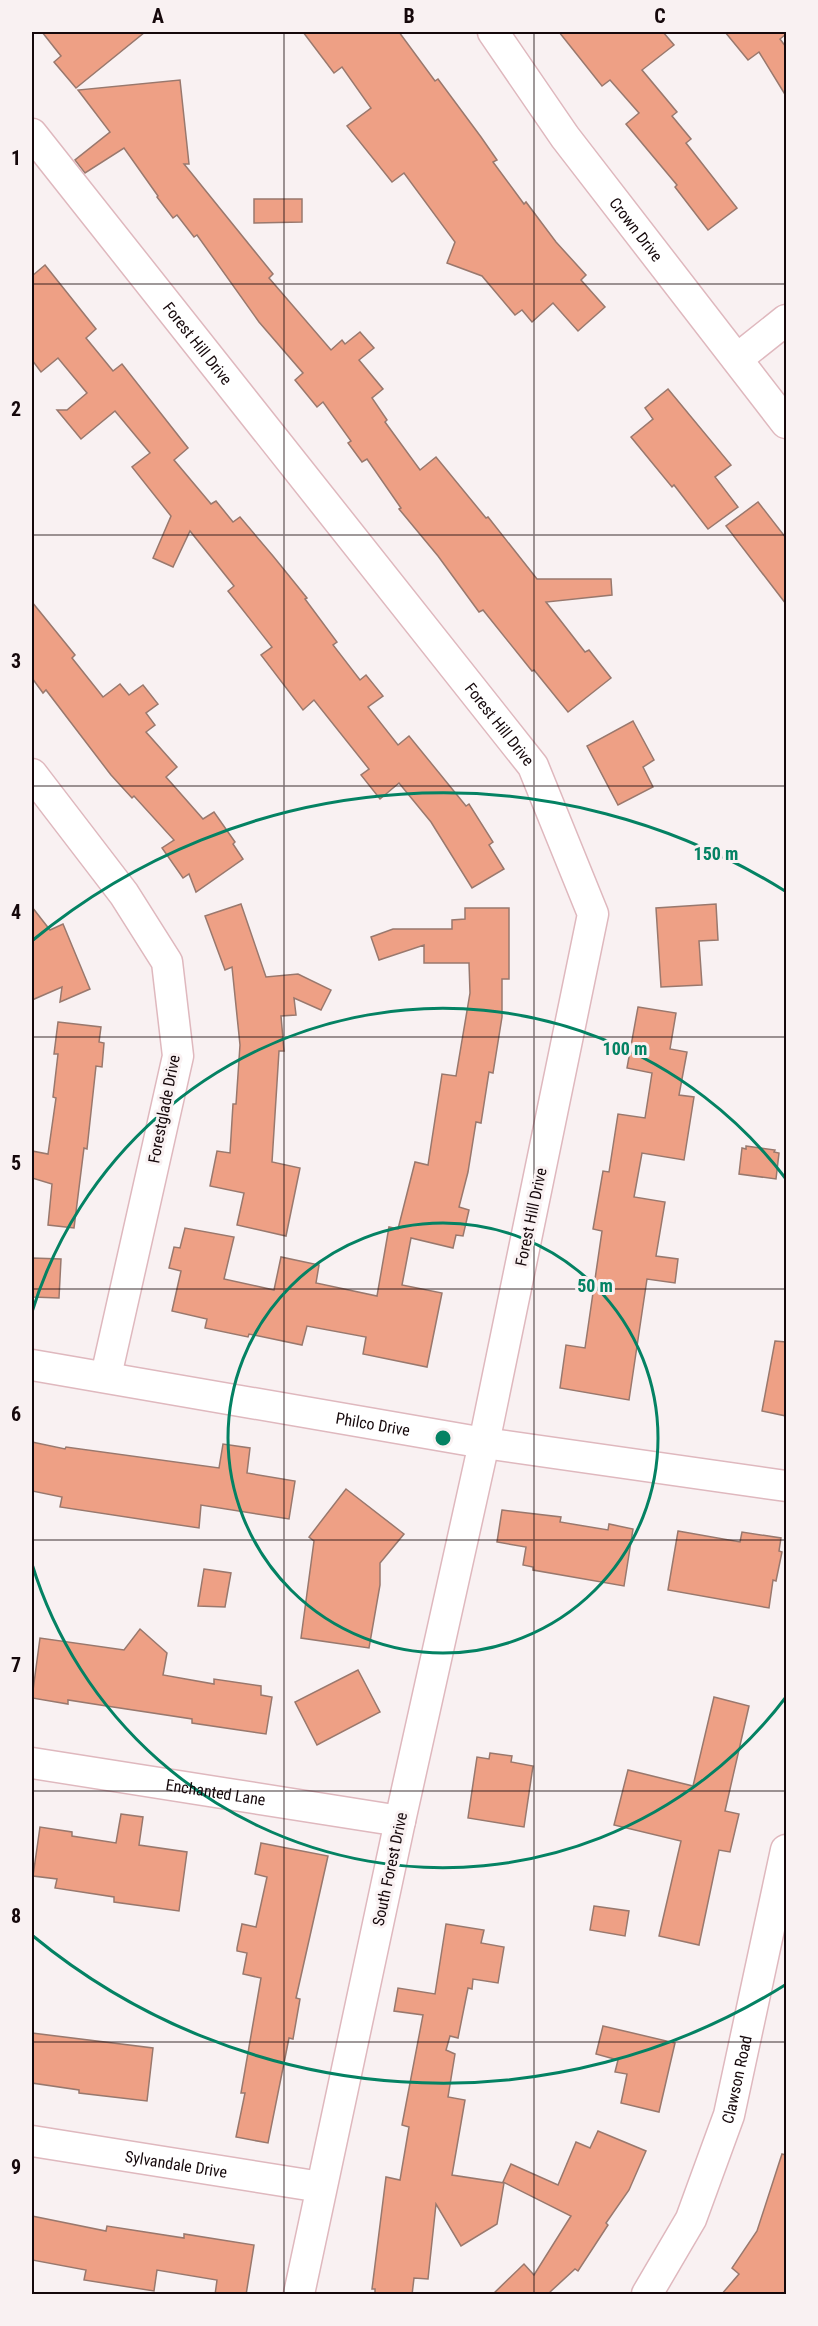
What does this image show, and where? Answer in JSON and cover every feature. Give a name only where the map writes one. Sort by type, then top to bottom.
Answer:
[{"type":"street","name":"Crown Drive","points":[[493,32],[565,137],[786,423]]},
{"type":"street","name":"Forest Hill Drive","points":[[32,134],[532,766],[593,914],[484,1443]]},
{"type":"street","points":[[737,359],[786,320]]},
{"type":"street","name":"Forestglade Drive","points":[[32,774],[124,894],[168,962],[178,1056],[106,1376]]},
{"type":"street","name":"Philco Drive","points":[[32,1365],[484,1443],[786,1486]]},
{"type":"street","name":"South Forest Drive","points":[[299,2295],[400,1821],[484,1443]]},
{"type":"street","name":"Enchanted Lane","points":[[32,1762],[400,1821]]},
{"type":"street","name":"Clawson Road","points":[[647,2295],[691,2219],[729,2115],[774,1971],[786,1850]]},
{"type":"street","name":"Sylvandale Drive","points":[[32,2141],[321,2187]]},
{"type":"building","points":[[42,32],[145,32],[76,88],[54,62],[61,56]]},
{"type":"building","points":[[303,32],[399,32],[435,81],[438,79],[481,137],[497,160],[493,162],[524,204],[526,202],[556,242],[586,275],[581,280],[605,307],[578,331],[553,303],[532,322],[522,310],[515,315],[482,276],[447,263],[455,242],[404,173],[392,182],[347,126],[371,108],[342,67],[334,73]]},
{"type":"building","points":[[559,32],[663,32],[674,45],[642,70],[677,112],[672,116],[691,139],[686,143],[737,208],[708,230],[675,187],[677,185],[626,124],[639,113],[610,80],[602,86]]},
{"type":"building","points":[[725,32],[786,32],[780,39],[786,47],[786,96],[759,52],[748,60]]},
{"type":"building","points":[[180,80],[189,164],[184,164],[273,274],[269,278],[331,350],[342,340],[345,344],[360,332],[374,348],[359,360],[383,389],[372,398],[387,420],[385,422],[420,470],[436,457],[537,579],[611,579],[612,595],[546,602],[585,652],[589,650],[611,678],[568,712],[483,610],[479,612],[438,556],[399,509],[401,508],[367,459],[362,462],[348,443],[351,441],[323,402],[317,407],[295,380],[303,373],[259,322],[197,235],[194,237],[177,215],[173,218],[124,148],[85,173],[75,160],[110,132],[78,90]]},
{"type":"building","points":[[254,199],[302,199],[302,222],[254,223]]},
{"type":"building","points":[[45,265],[96,329],[86,338],[113,371],[122,364],[188,448],[174,460],[211,504],[216,501],[233,522],[240,517],[307,598],[305,599],[337,642],[333,645],[360,680],[366,675],[383,696],[368,707],[398,745],[409,736],[466,806],[469,804],[493,842],[489,845],[504,869],[472,888],[431,822],[399,783],[380,799],[361,775],[369,769],[314,700],[303,710],[261,655],[272,647],[228,591],[234,586],[190,531],[173,567],[153,558],[171,516],[132,467],[150,453],[115,411],[81,439],[57,410],[67,410],[87,393],[58,358],[41,372],[32,360],[32,276]]},
{"type":"building","points":[[668,389],[731,465],[715,477],[738,507],[708,529],[674,485],[672,487],[631,437],[653,419],[645,408]]},
{"type":"building","points":[[758,502],[786,538],[786,604],[726,526]]},
{"type":"building","points":[[32,602],[75,655],[72,658],[103,697],[120,684],[129,695],[143,685],[158,704],[146,713],[155,725],[146,732],[177,767],[166,777],[203,819],[214,812],[235,842],[233,844],[243,859],[196,892],[189,874],[183,878],[162,848],[174,840],[134,796],[132,798],[111,775],[46,690],[43,693],[32,678]]},
{"type":"building","points":[[633,721],[654,760],[643,767],[653,787],[618,805],[587,746]]},
{"type":"building","points":[[241,904],[266,977],[298,974],[331,990],[321,1010],[294,998],[296,1015],[281,1016],[284,1051],[279,1051],[272,1162],[300,1168],[286,1236],[237,1225],[244,1193],[210,1186],[217,1151],[230,1153],[240,1045],[232,967],[225,970],[205,916]]},
{"type":"building","points":[[716,904],[718,940],[699,941],[702,985],[661,987],[656,908]]},
{"type":"building","points":[[32,907],[50,930],[63,924],[90,989],[60,1002],[62,987],[32,1000]]},
{"type":"building","points":[[465,908],[509,908],[509,979],[502,979],[502,1017],[493,1073],[489,1072],[481,1123],[476,1122],[468,1172],[459,1207],[469,1210],[463,1236],[456,1235],[453,1248],[411,1238],[402,1285],[442,1293],[427,1367],[363,1354],[366,1337],[307,1326],[302,1345],[205,1328],[207,1319],[172,1311],[181,1271],[169,1268],[174,1247],[180,1248],[185,1228],[234,1237],[224,1279],[274,1290],[281,1257],[319,1265],[316,1283],[377,1296],[389,1227],[398,1229],[415,1162],[428,1165],[442,1074],[456,1076],[470,993],[469,963],[424,963],[424,945],[379,960],[371,937],[393,929],[452,929],[452,920],[465,919]]},
{"type":"building","points":[[638,1007],[676,1013],[670,1049],[687,1052],[679,1095],[694,1097],[684,1160],[642,1153],[634,1197],[665,1202],[656,1256],[678,1259],[675,1283],[647,1279],[629,1400],[560,1388],[566,1345],[585,1348],[602,1231],[593,1229],[603,1171],[609,1172],[618,1114],[645,1118],[652,1073],[627,1068]]},
{"type":"building","points":[[58,1022],[101,1027],[99,1042],[104,1043],[102,1067],[96,1066],[87,1149],[84,1148],[74,1228],[48,1225],[52,1184],[32,1178],[32,1151],[48,1154],[56,1098],[53,1097],[58,1054],[54,1054]]},
{"type":"building","points":[[746,1146],[775,1150],[774,1152],[779,1153],[776,1179],[739,1174],[742,1148],[746,1149]]},
{"type":"building","points":[[32,1258],[61,1259],[59,1298],[32,1297]]},
{"type":"building","points":[[775,1341],[786,1342],[786,1416],[762,1411]]},
{"type":"building","points":[[32,1442],[65,1449],[66,1447],[219,1468],[223,1444],[250,1448],[247,1473],[295,1481],[289,1519],[201,1505],[199,1528],[60,1507],[62,1497],[32,1491]]},
{"type":"building","points":[[346,1489],[404,1534],[380,1563],[380,1585],[369,1648],[301,1638],[314,1541],[309,1537]]},
{"type":"building","points":[[502,1510],[561,1517],[560,1522],[608,1530],[609,1524],[633,1529],[624,1586],[533,1570],[533,1567],[523,1565],[526,1547],[497,1542]]},
{"type":"building","points":[[678,1531],[740,1542],[742,1532],[781,1538],[779,1551],[782,1552],[776,1581],[773,1580],[769,1608],[668,1590]]},
{"type":"building","points":[[204,1569],[231,1573],[225,1607],[198,1606]]},
{"type":"building","points":[[140,1629],[167,1653],[163,1675],[214,1684],[214,1679],[261,1686],[261,1695],[272,1697],[266,1734],[192,1723],[192,1719],[68,1700],[68,1704],[32,1698],[40,1638],[124,1650]]},
{"type":"building","points":[[358,1670],[380,1712],[317,1745],[295,1702]]},
{"type":"building","points":[[714,1697],[749,1706],[725,1811],[739,1814],[730,1852],[719,1850],[699,1945],[659,1936],[681,1841],[614,1825],[628,1770],[693,1786]]},
{"type":"building","points":[[490,1753],[512,1756],[511,1762],[533,1766],[524,1827],[468,1818],[477,1757],[489,1759]]},
{"type":"building","points":[[121,1814],[143,1817],[139,1845],[187,1852],[179,1911],[114,1902],[114,1897],[55,1888],[57,1879],[33,1876],[40,1827],[72,1832],[72,1836],[116,1843]]},
{"type":"building","points":[[261,1843],[328,1856],[296,1998],[300,1999],[293,2039],[289,2038],[268,2143],[236,2137],[245,2093],[241,2093],[261,1978],[243,1974],[247,1953],[237,1951],[237,1948],[242,1924],[256,1927],[267,1877],[255,1874]]},
{"type":"building","points":[[594,1906],[629,1911],[625,1936],[590,1930]]},
{"type":"building","points":[[446,1924],[484,1930],[481,1943],[504,1947],[498,1983],[473,1979],[472,1989],[468,1988],[458,2038],[450,2036],[446,2050],[455,2054],[448,2097],[465,2100],[452,2175],[504,2183],[497,2224],[461,2246],[436,2204],[428,2279],[414,2278],[412,2295],[375,2295],[375,2289],[372,2289],[386,2177],[400,2180],[409,2127],[402,2125],[423,2015],[394,2011],[398,1988],[435,1994]]},
{"type":"building","points":[[603,2026],[675,2043],[659,2112],[621,2103],[627,2074],[615,2072],[618,2060],[596,2054]]},
{"type":"building","points":[[32,2033],[153,2048],[147,2101],[79,2093],[79,2090],[32,2083]]},
{"type":"building","points":[[598,2131],[646,2151],[629,2190],[606,2223],[608,2225],[578,2271],[575,2269],[550,2292],[552,2295],[492,2295],[524,2264],[534,2275],[571,2216],[503,2182],[511,2164],[558,2185],[576,2142],[590,2148]]},
{"type":"building","points":[[782,2154],[786,2155],[786,2295],[721,2295],[739,2274],[732,2268],[757,2231]]},
{"type":"building","points":[[32,2216],[106,2231],[107,2226],[184,2238],[184,2234],[254,2245],[246,2295],[215,2295],[217,2280],[157,2270],[154,2291],[84,2280],[86,2270],[32,2260]]}]
